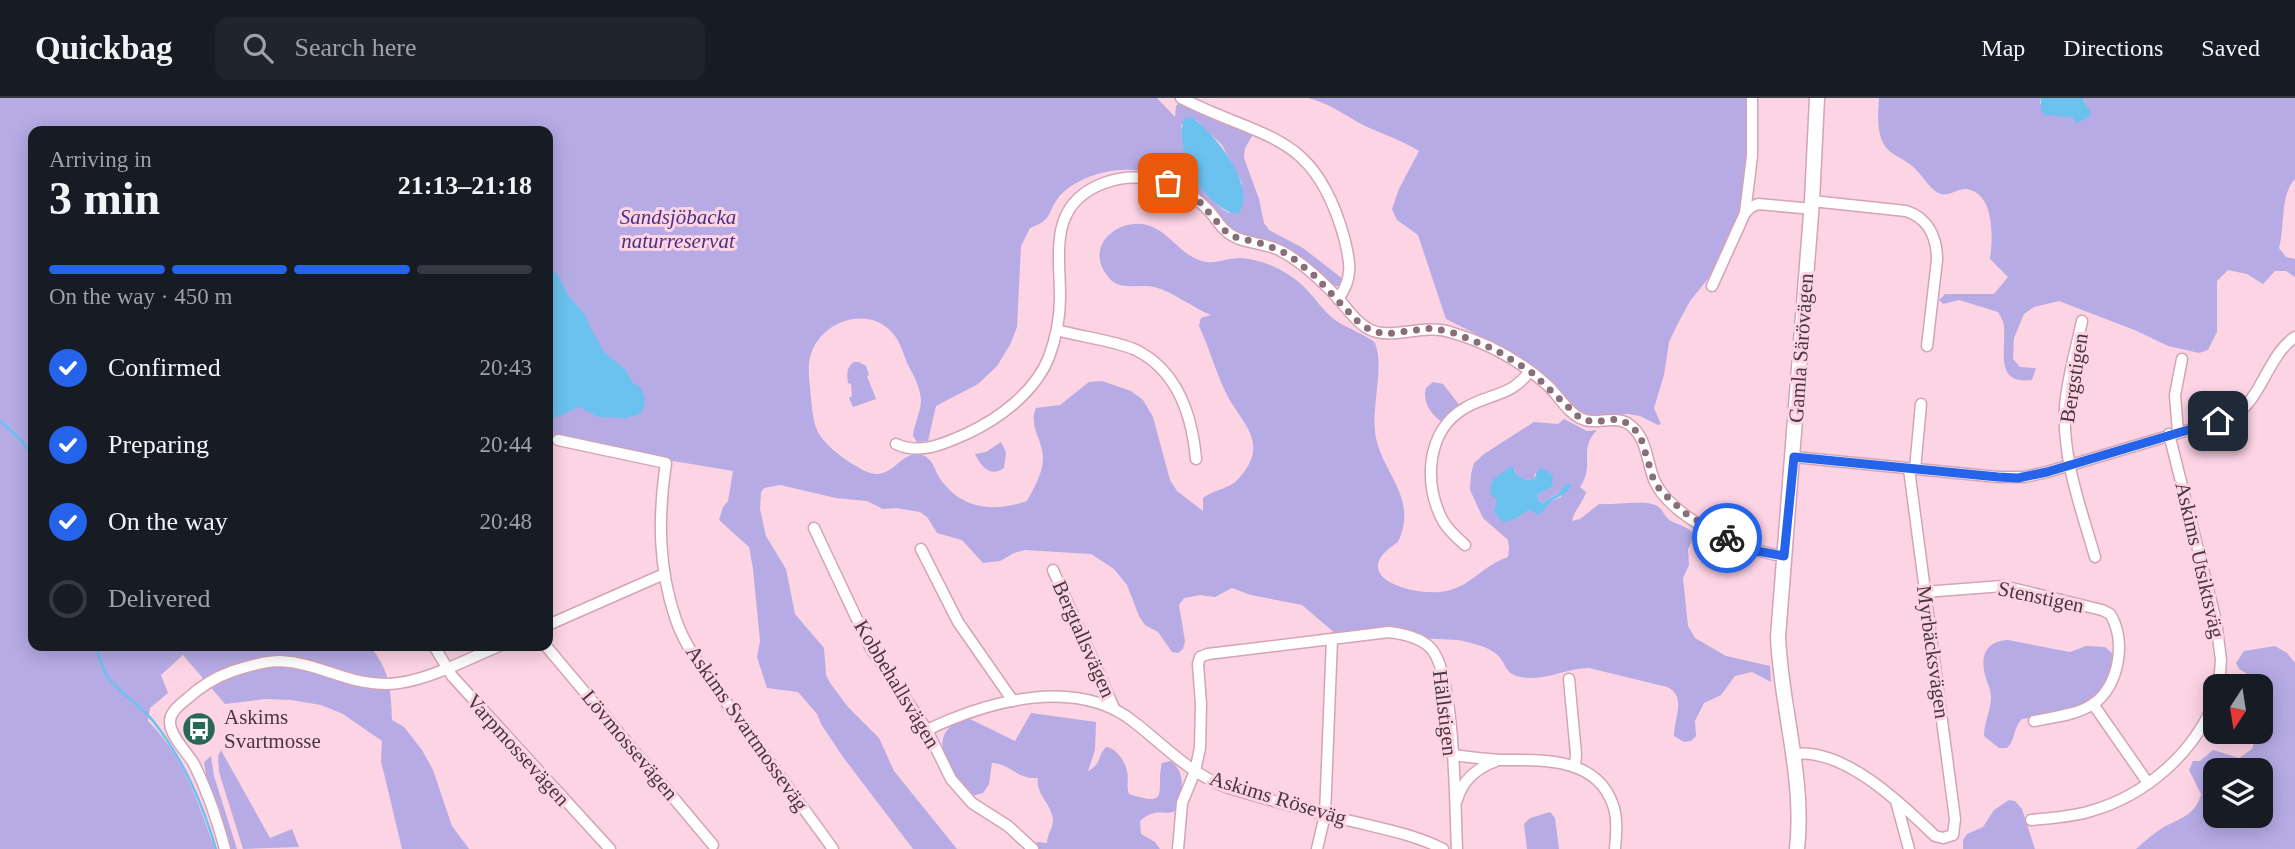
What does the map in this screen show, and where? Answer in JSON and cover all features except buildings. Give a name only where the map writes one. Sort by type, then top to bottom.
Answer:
[{"type":"street","points":[[1181,98],[1273,137],[1296,152],[1313,169],[1333,202],[1350,264],[1349,280],[1338,299]]},
{"type":"street","points":[[1712,286],[1745,213],[1752,156],[1752,98]]},
{"type":"street","name":"Gamla Särövägen","points":[[1797,849],[1799,818],[1794,754],[1778,637],[1794,457],[1817,98]]},
{"type":"street","points":[[896,444],[910,449],[932,447],[991,421],[1015,402],[1038,377],[1047,361],[1057,330],[1060,299],[1057,248],[1066,216],[1078,200],[1098,185],[1129,177],[1156,179],[1180,189],[1204,206],[1229,233],[1241,240],[1279,249],[1302,265],[1356,320],[1370,330],[1385,334],[1421,328],[1443,330],[1494,349],[1530,371],[1581,419],[1594,422],[1617,419],[1635,429],[1643,442],[1656,484],[1666,498],[1731,541],[1784,556]]},
{"type":"street","points":[[1745,213],[1758,204],[1906,211],[1917,215],[1927,225],[1936,246],[1937,260],[1927,346]]},
{"type":"street","name":"Bergstigen","points":[[2082,321],[2068,381],[2065,436],[2069,465],[2095,557]]},
{"type":"street","points":[[1057,330],[1125,346],[1145,355],[1158,366],[1176,387],[1186,406],[1194,432],[1196,459]]},
{"type":"street","points":[[1794,457],[2016,478],[2069,465],[2232,416],[2241,410],[2283,349],[2295,337]]},
{"type":"street","name":"Askims Utsiktsväg","points":[[2182,359],[2175,395],[2174,433],[2216,621],[2220,674]]},
{"type":"street","points":[[1465,545],[1445,524],[1433,496],[1431,468],[1436,445],[1448,423],[1458,413],[1516,387],[1530,371]]},
{"type":"street","name":"Myrbäcksvägen","points":[[1896,798],[1935,836],[1943,838],[1953,835],[1955,819],[1924,592],[1912,469],[1921,404]]},
{"type":"street","name":"Askims Svartmosseväg","points":[[558,440],[666,463],[659,520],[664,574],[676,621],[692,653],[833,849]]},
{"type":"street","name":"Kobbehallsvägen","points":[[814,528],[870,647],[928,730],[957,788],[972,803],[1008,827],[1033,849]]},
{"type":"street","points":[[921,549],[958,622],[1013,701]]},
{"type":"street","name":"Bergtallsvägen","points":[[1053,570],[1114,708]]},
{"type":"street","points":[[553,623],[664,574]]},
{"type":"street","name":"Stenstigen","points":[[1924,592],[2003,586],[2102,610],[2112,617],[2119,644],[2118,659],[2110,684],[2093,704]]},
{"type":"street","name":"Hällstigen","points":[[1195,771],[1201,735],[1200,657],[1390,632],[1405,635],[1429,645],[1438,658],[1446,688],[1457,849]]},
{"type":"street","points":[[1317,849],[1325,815],[1332,639]]},
{"type":"street","name":"Varpmossevägen","points":[[436,651],[445,668],[610,849]]},
{"type":"street","points":[[225,849],[209,796],[171,727],[171,716],[192,694],[207,683],[263,662],[294,663],[344,679],[381,684],[418,678],[487,651]]},
{"type":"street","name":"Lövmossevägen","points":[[550,651],[713,845]]},
{"type":"street","points":[[1569,679],[1575,766]]},
{"type":"street","name":"Askims Röseväg","points":[[928,730],[966,713],[1013,701],[1069,698],[1114,708],[1195,771],[1228,788],[1414,837],[1443,849]]},
{"type":"street","points":[[2034,721],[2093,704],[2148,783]]},
{"type":"street","points":[[2031,820],[2064,817],[2097,809],[2125,798],[2148,783],[2192,743],[2203,726]]},
{"type":"street","points":[[1794,754],[1813,754],[1841,765],[1872,781],[1896,798],[1909,849]]},
{"type":"street","points":[[1452,755],[1575,766],[1595,778],[1613,804],[1615,849]]},
{"type":"street","points":[[1455,808],[1460,789],[1469,778],[1488,764],[1502,760]]},
{"type":"street","points":[[1178,849],[1182,803],[1195,771]]},
{"type":"green space","name":"Sandsjöbacka naturreservat","points":[[0,98],[1157,98],[1175,117],[1179,103],[1254,133],[1245,148],[1244,158],[1259,199],[1264,223],[1269,230],[1303,248],[1343,279],[1340,286],[1335,286],[1284,246],[1230,228],[1208,203],[1181,183],[1165,176],[1133,170],[1100,173],[1066,190],[1046,219],[1030,228],[1021,246],[1017,327],[1010,345],[997,366],[978,384],[936,406],[928,441],[917,442],[913,436],[920,409],[920,395],[899,343],[886,326],[862,318],[838,324],[827,330],[812,351],[809,368],[814,419],[825,442],[852,463],[875,474],[889,470],[914,454],[922,455],[929,459],[941,480],[959,497],[980,506],[1003,507],[1027,501],[1038,480],[1043,458],[1034,421],[1036,408],[1060,405],[1089,382],[1102,381],[1131,391],[1143,400],[1153,417],[1170,480],[1177,491],[1203,511],[1203,498],[1232,484],[1240,477],[1249,464],[1253,442],[1250,432],[1225,391],[1199,326],[1201,318],[1211,315],[1161,289],[1122,285],[1111,280],[1106,274],[1100,255],[1106,238],[1121,227],[1142,224],[1158,230],[1191,256],[1204,262],[1240,258],[1276,268],[1300,283],[1335,320],[1375,343],[1379,364],[1376,438],[1398,489],[1404,513],[1398,542],[1384,554],[1378,564],[1380,573],[1387,580],[1412,590],[1440,592],[1468,582],[1491,565],[1508,557],[1508,540],[1483,518],[1470,490],[1474,463],[1534,422],[1558,424],[1564,419],[1587,431],[1597,430],[1588,445],[1587,471],[1580,487],[1586,492],[1572,521],[1580,519],[1599,504],[1644,503],[1657,506],[1669,520],[1695,535],[1688,549],[1689,565],[1683,578],[1688,626],[1695,638],[1726,656],[1770,666],[1771,682],[1752,672],[1735,676],[1721,695],[1704,703],[1695,721],[1696,736],[1691,741],[1684,742],[1674,736],[1678,702],[1677,696],[1667,687],[1589,668],[1536,678],[1519,677],[1509,672],[1499,657],[1487,648],[1458,640],[1336,634],[1302,605],[1251,595],[1232,588],[1215,597],[1200,595],[1184,598],[1179,605],[1185,641],[1183,649],[1178,653],[1172,652],[1158,632],[1145,625],[1127,585],[1114,569],[1091,554],[1025,550],[1000,561],[983,563],[962,540],[937,533],[927,517],[920,512],[883,509],[867,501],[836,498],[780,485],[764,488],[761,492],[760,509],[766,536],[786,569],[795,614],[824,648],[826,675],[830,683],[848,707],[879,738],[894,771],[957,849],[913,849],[843,757],[817,714],[798,692],[767,688],[757,657],[760,641],[749,547],[719,520],[728,501],[733,471],[553,436],[553,126],[28,126],[28,651],[373,651],[385,671],[390,690],[392,720],[404,727],[422,750],[433,770],[452,826],[469,849],[402,849],[381,761],[382,741],[343,714],[321,705],[291,700],[265,699],[225,704],[183,655],[161,675],[168,693],[150,708],[148,721],[181,765],[215,849],[0,849]],"holes":[[[1196,120],[1222,145],[1242,183],[1229,213],[1186,172],[1181,125]],[[1515,470],[1516,474],[1526,480],[1534,479],[1535,473],[1552,487],[1537,495],[1539,501],[1543,503],[1564,489],[1561,497],[1552,501],[1539,514],[1529,510],[1515,519],[1495,508],[1498,503],[1497,476]]]},
{"type":"green space","points":[[1308,98],[1749,98],[1748,157],[1741,213],[1711,275],[1690,301],[1669,342],[1664,375],[1654,408],[1661,424],[1628,414],[1601,417],[1581,414],[1558,388],[1508,350],[1446,319],[1418,235],[1397,220],[1392,209],[1419,151],[1330,106]]},
{"type":"green space","points":[[1879,98],[2041,98],[2040,103],[2051,114],[2085,106],[2084,98],[2295,98],[2295,179],[2287,193],[2279,248],[2286,257],[2295,259],[2295,277],[2286,271],[2275,271],[2263,284],[2247,274],[2228,270],[2217,281],[2217,332],[2208,350],[2199,353],[2168,346],[2059,301],[2034,307],[2024,314],[2014,338],[2013,359],[2020,367],[2036,368],[2032,380],[2012,377],[2004,364],[2004,325],[1998,312],[1959,300],[1943,304],[1939,300],[1945,294],[1994,294],[2008,277],[1990,259],[1990,218],[1983,199],[1967,189],[1944,194],[1937,192],[1912,166],[1892,153],[1880,135]]},
{"type":"green space","points":[[854,362],[866,366],[876,399],[853,407],[849,398],[852,396],[851,384],[848,383],[847,374]]},
{"type":"green space","points":[[1433,382],[1443,384],[1460,406],[1442,422],[1434,416],[1426,403],[1426,388]]},
{"type":"green space","points":[[1001,442],[1006,452],[1004,468],[990,471],[975,454],[986,452]]},
{"type":"green space","points":[[2008,640],[2070,652],[2086,646],[2105,647],[2114,655],[2112,672],[2106,685],[2096,696],[2083,703],[2053,714],[2022,719],[2007,748],[1999,748],[1984,736],[1991,697],[1984,661],[1990,646]]},
{"type":"green space","points":[[2275,646],[2287,653],[2295,663],[2295,849],[2136,849],[2196,806],[2201,794],[2189,770],[2193,761],[2203,758],[2203,828],[2273,828],[2273,758],[2239,758],[2252,749],[2253,744],[2273,744],[2273,674],[2247,674],[2239,669],[2236,663],[2244,651]]},
{"type":"green space","points":[[1031,713],[1096,722],[1095,750],[1088,771],[1095,766],[1106,747],[1113,750],[1126,767],[1129,794],[1156,798],[1159,794],[1162,763],[1171,761],[1176,766],[1182,784],[1176,811],[1154,813],[1140,821],[1141,834],[1155,842],[1160,849],[1038,849],[1035,845],[1037,842],[1047,843],[1053,820],[1039,789],[1038,778],[1031,778],[992,763],[989,784],[983,793],[972,796],[963,787],[944,754],[946,733],[954,724],[968,718],[1015,741]]},
{"type":"green space","points":[[221,750],[270,838],[292,829],[299,847],[243,849],[219,772],[218,756]]},
{"type":"green space","points":[[2213,750],[2239,758],[2204,758]]},
{"type":"green space","points":[[211,756],[214,776],[237,849],[231,849],[220,810],[206,776],[204,762]]},
{"type":"green space","points":[[2009,800],[2015,801],[2022,809],[2035,849],[1963,849],[1963,840],[1967,834],[1983,827],[1994,810]]},
{"type":"green space","points":[[1550,812],[1555,818],[1559,849],[1527,849],[1524,824],[1530,818]]},
{"type":"water","points":[[2041,98],[2084,98],[2091,112],[2088,118],[2076,123],[2072,116],[2046,116],[2041,110]]},
{"type":"water","points":[[1191,117],[1221,146],[1238,174],[1243,189],[1243,202],[1239,213],[1232,213],[1218,205],[1186,172],[1182,131],[1185,118]]},
{"type":"water","points":[[553,270],[568,295],[586,316],[604,352],[625,369],[633,383],[641,388],[645,400],[642,413],[626,418],[598,417],[579,407],[553,419]]},
{"type":"water","points":[[1510,467],[1526,480],[1534,479],[1539,469],[1553,475],[1552,487],[1537,495],[1543,503],[1560,492],[1566,484],[1572,484],[1567,492],[1552,501],[1539,515],[1529,510],[1515,519],[1503,522],[1494,512],[1497,499],[1491,495],[1490,490],[1495,478]]},
{"type":"waterway","points":[[0,421],[28,450]]},
{"type":"waterway","points":[[97,651],[107,676],[148,716],[165,737],[198,798],[216,849]]},
{"type":"way so far","points":[[1168,183],[1198,200],[1224,230],[1235,237],[1267,245],[1289,255],[1315,276],[1364,327],[1385,334],[1432,328],[1482,343],[1530,371],[1581,419],[1594,422],[1617,419],[1629,424],[1640,435],[1653,478],[1660,490],[1685,513],[1727,538]]},
{"type":"place","name":"Askims Svartmosse","points":[[199,729]]},
{"type":"route","points":[[1727,538],[1757,551],[1784,556],[1794,457],[2018,478],[2047,472],[2218,421]]}]
